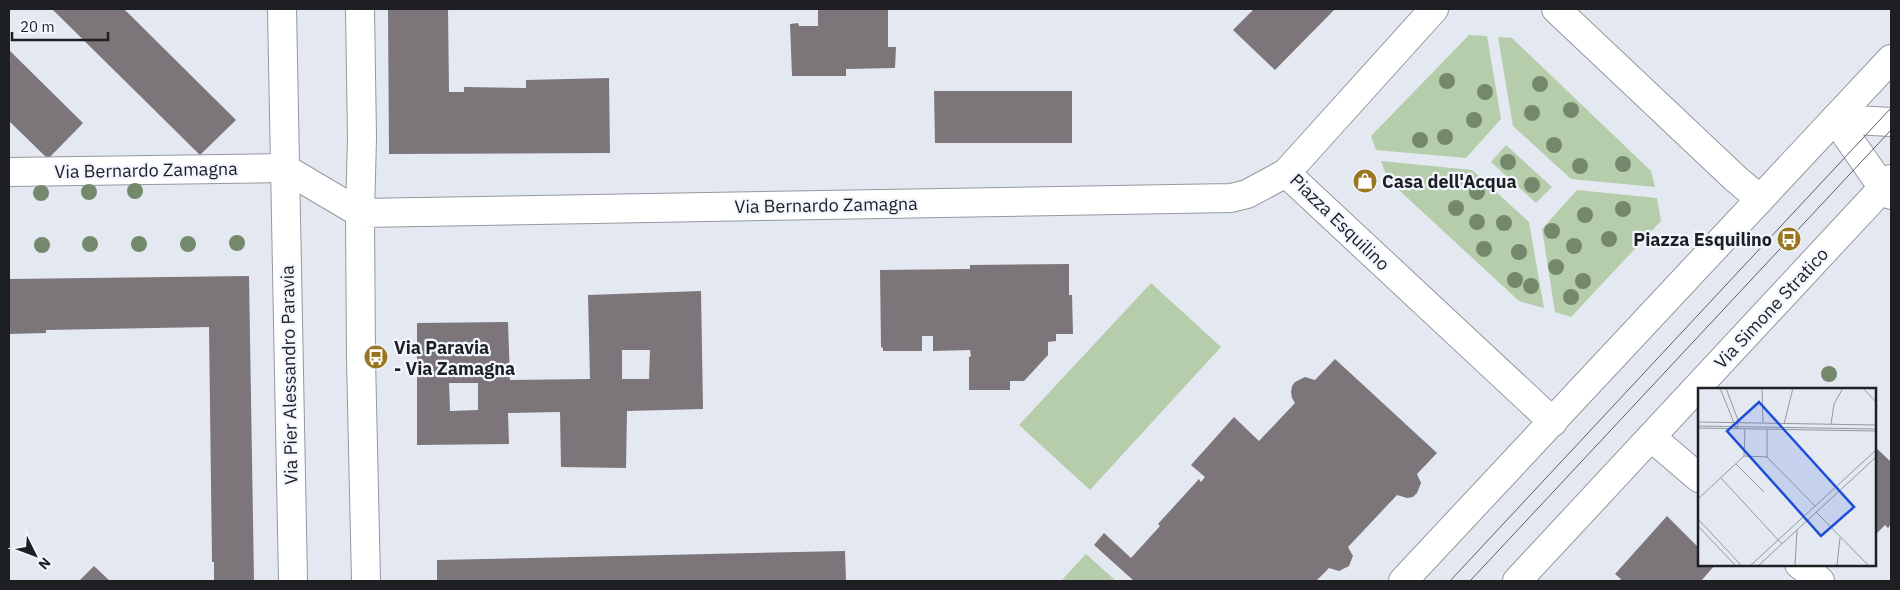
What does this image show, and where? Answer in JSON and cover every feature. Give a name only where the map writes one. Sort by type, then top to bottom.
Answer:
[{"type":"street","name":"Via Pier Alessandro Paravia","points":[[282,9],[293,581]]},
{"type":"street","points":[[360,9],[362,138],[360,213],[361,375],[366,581]]},
{"type":"street","name":"Piazza Esquilino","points":[[1434,9],[1286,173],[1553,422]]},
{"type":"street","points":[[1556,9],[1736,179],[1760,199]]},
{"type":"street","points":[[1404,581],[1891,59]]},
{"type":"street","points":[[1835,119],[1891,122]]},
{"type":"street","points":[[1835,119],[1888,187]]},
{"type":"street","name":"Via Bernardo Zamagna","points":[[9,172],[284,168]]},
{"type":"street","points":[[284,168],[360,213]]},
{"type":"street","name":"Via Bernardo Zamagna","points":[[360,213],[1231,198],[1247,194],[1286,173]]},
{"type":"street","name":"Via Simone Stratico","points":[[1698,388],[1888,187]]},
{"type":"street","name":"Via Simone Stratico","points":[[1516,581],[1698,388]]},
{"type":"street","points":[[1651,438],[1698,477]]},
{"type":"street","points":[[1800,565],[1820,581]]},
{"type":"green space","points":[[1469,35],[1487,36],[1501,119],[1466,158],[1376,150],[1371,136]]},
{"type":"green space","points":[[1498,37],[1512,38],[1651,171],[1655,187],[1571,179],[1513,126]]},
{"type":"green space","points":[[1506,145],[1552,187],[1536,203],[1491,162]]},
{"type":"green space","points":[[1381,161],[1472,170],[1529,222],[1544,308],[1519,301],[1388,180]]},
{"type":"green space","points":[[1577,190],[1657,198],[1661,221],[1571,317],[1555,312],[1542,229]]},
{"type":"green space","points":[[1151,283],[1221,347],[1090,490],[1019,425]]},
{"type":"green space","points":[[1086,554],[1116,581],[1061,581]]},
{"type":"building","points":[[52,9],[124,9],[236,120],[200,155]]},
{"type":"building","points":[[388,9],[448,9],[449,92],[464,92],[464,87],[526,88],[526,80],[609,78],[610,153],[389,154]]},
{"type":"building","points":[[818,9],[888,9],[888,47],[896,47],[895,68],[846,69],[846,76],[792,76],[790,24],[798,23],[799,26],[818,26]]},
{"type":"building","points":[[1254,9],[1335,9],[1275,70],[1233,30]]},
{"type":"building","points":[[9,50],[83,123],[48,159],[9,121]]},
{"type":"building","points":[[934,91],[1072,91],[1072,143],[935,143]]},
{"type":"building","points":[[1069,264],[1069,295],[1072,295],[1073,334],[1056,334],[1056,341],[1048,342],[1048,355],[1024,381],[1010,381],[1010,390],[969,390],[970,350],[933,351],[933,336],[922,336],[922,351],[883,351],[881,347],[880,270],[970,269],[970,265]]},
{"type":"building","points":[[249,276],[254,581],[214,581],[214,562],[212,562],[209,327],[46,330],[46,333],[9,334],[9,279]]},
{"type":"building","points":[[701,291],[703,409],[627,411],[626,468],[561,467],[560,412],[508,413],[509,444],[417,445],[417,323],[508,322],[510,380],[590,379],[588,295]],"holes":[[[622,350],[650,350],[649,379],[622,379]],[[449,383],[478,383],[478,410],[450,411]]]},
{"type":"building","points":[[1335,359],[1437,453],[1417,474],[1421,483],[1417,493],[1413,497],[1407,498],[1397,495],[1348,547],[1353,556],[1349,566],[1339,571],[1329,568],[1316,581],[1134,581],[1094,545],[1104,533],[1131,558],[1160,526],[1158,524],[1199,479],[1201,482],[1205,477],[1191,465],[1234,417],[1259,441],[1295,403],[1291,392],[1295,382],[1305,377],[1315,380]]},
{"type":"building","points":[[1875,447],[1891,460],[1891,524],[1888,528],[1885,525],[1875,535]]},
{"type":"building","points":[[1667,516],[1698,547],[1698,565],[1715,565],[1701,581],[1619,581],[1621,579],[1615,574]]},
{"type":"building","points":[[845,551],[846,581],[437,581],[437,560]]},
{"type":"building","points":[[94,566],[110,581],[79,581]]},
{"type":"tram line","points":[[1450,581],[1891,108]]},
{"type":"tram line","points":[[1470,581],[1891,130]]},
{"type":"place","name":"Casa dell'Acqua","points":[[1365,181]]},
{"type":"place","name":"Piazza Esquilino","points":[[1789,239]]},
{"type":"place","name":"Via Paravia - Via Zamagna","points":[[376,357]]}]
